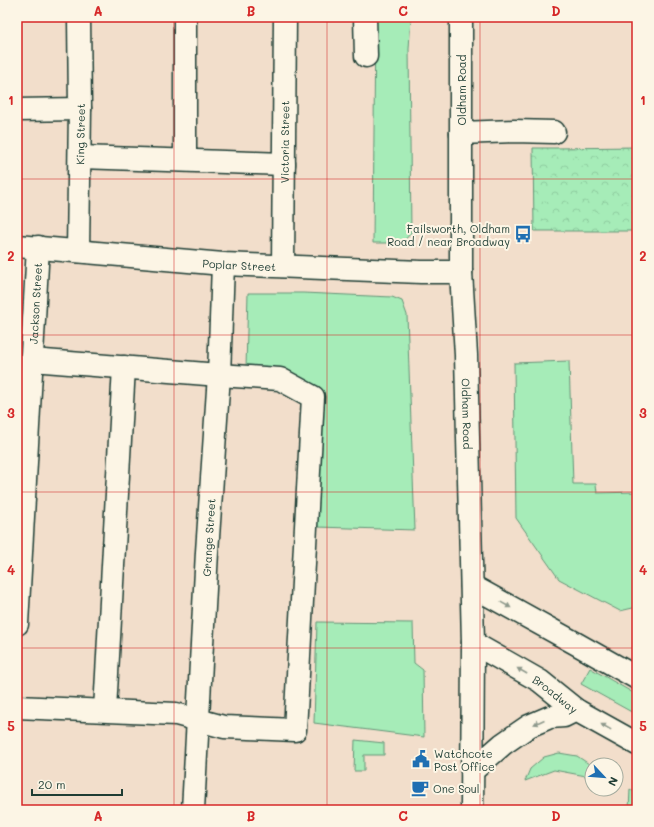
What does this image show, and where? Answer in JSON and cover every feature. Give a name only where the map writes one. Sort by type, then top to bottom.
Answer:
[{"type":"main road","name":"King Street","points":[[78,251],[80,156],[79,17]]},
{"type":"main road","points":[[185,17],[185,160]]},
{"type":"main road","name":"Victoria Street","points":[[283,266],[285,17]]},
{"type":"main road","points":[[366,17],[366,56]]},
{"type":"main road","name":"Oldham Road","points":[[461,17],[462,272],[466,356],[473,643],[472,810]]},
{"type":"main road","points":[[17,110],[80,109]]},
{"type":"main road","points":[[461,133],[514,131],[554,132]]},
{"type":"main road","points":[[80,156],[284,164]]},
{"type":"main road","name":"Poplar Street","points":[[27,247],[223,264],[421,272],[462,272]]},
{"type":"main road","name":"Jackson Street","points":[[17,624],[32,360],[27,247]]},
{"type":"main road","name":"Grange Street","points":[[193,810],[207,552],[219,375],[223,264]]},
{"type":"main road","points":[[17,707],[176,714],[224,726],[294,730],[313,397],[280,379],[32,360]]},
{"type":"main road","points":[[105,710],[124,367]]},
{"type":"main road","points":[[472,586],[637,678]]},
{"type":"main road","name":"Broadway","points":[[473,643],[540,681],[576,710],[637,744]]},
{"type":"main road","points":[[472,771],[503,744],[529,726],[550,717],[564,716],[576,710]]},
{"type":"green space","points":[[375,17],[411,17],[409,49],[411,233],[402,243],[373,243]]},
{"type":"green space","points":[[637,147],[637,231],[534,231],[533,148]]},
{"type":"green space","points":[[248,293],[303,293],[392,297],[402,301],[407,315],[415,530],[317,527],[320,387],[280,370],[246,368]]},
{"type":"green space","points":[[569,361],[573,484],[596,484],[597,493],[637,492],[637,607],[620,611],[559,579],[516,518],[514,363]]},
{"type":"green space","points":[[317,622],[413,623],[414,663],[423,670],[424,737],[314,723]]},
{"type":"green space","points":[[590,668],[637,695],[637,715],[581,684]]},
{"type":"green space","points":[[355,740],[384,743],[384,755],[364,755],[364,771],[354,771]]},
{"type":"green space","points":[[559,753],[577,756],[584,761],[584,776],[554,770],[525,781],[530,769],[544,757]]},
{"type":"green space","points":[[630,789],[637,794],[637,810],[629,810]]},
{"type":"place","name":"Failsworth, Oldham Road / near Broadway","points":[[523,234]]},
{"type":"place","name":"Watchcote Post Office","points":[[421,759]]},
{"type":"place","name":"One Soul","points":[[420,788]]}]
